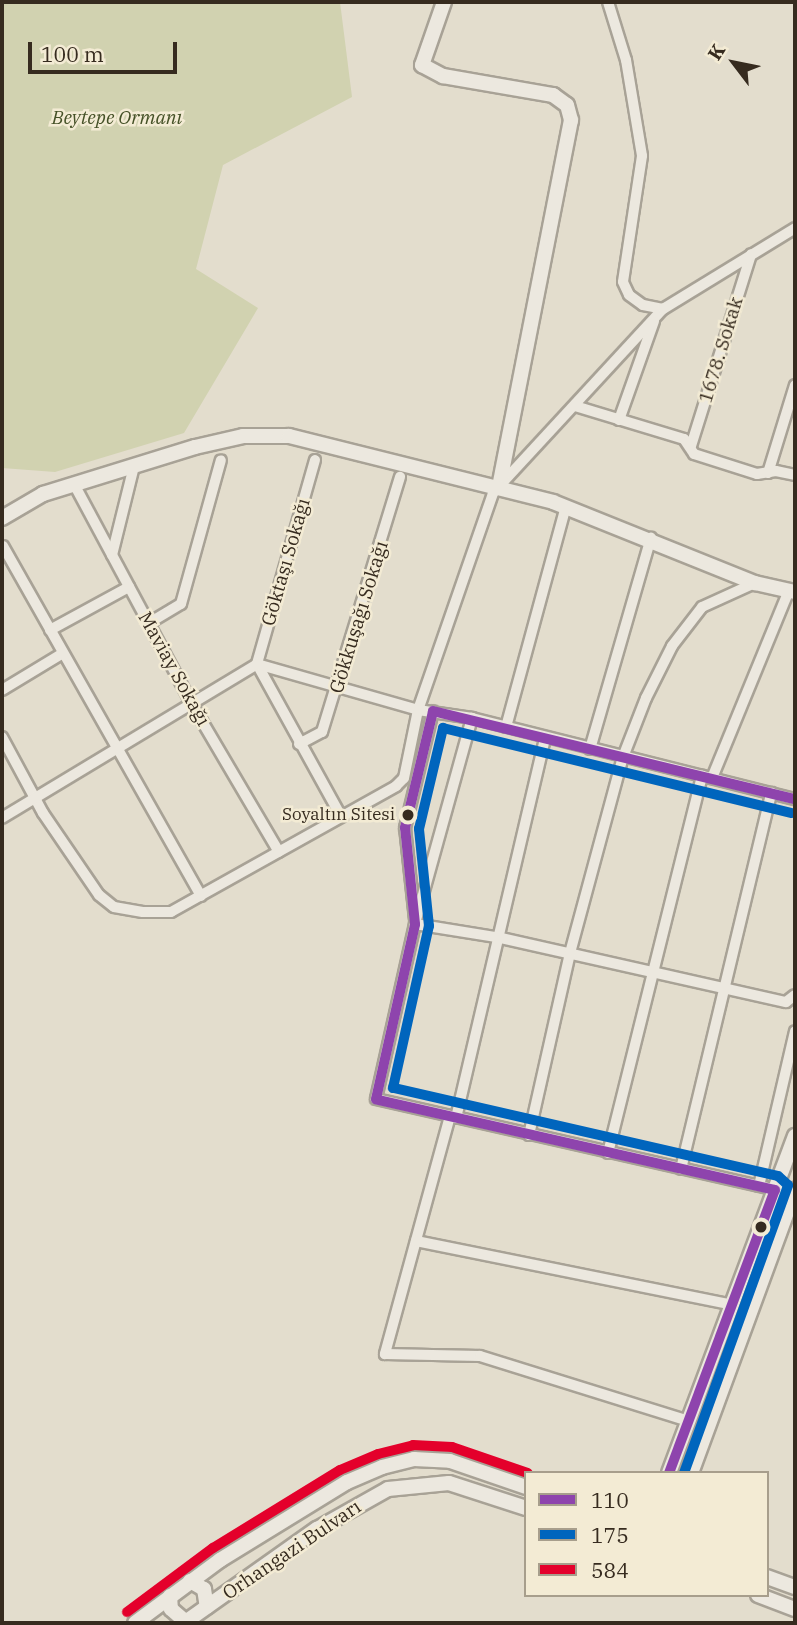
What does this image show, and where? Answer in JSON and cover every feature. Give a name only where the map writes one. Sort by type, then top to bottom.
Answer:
[{"type":"main road","points":[[443,2],[422,65],[443,76],[553,95],[567,105],[571,120],[499,488]]},
{"type":"main road","points":[[2,518],[43,494],[134,466],[243,436],[289,436],[566,506],[755,583],[792,591]]},
{"type":"main road","points":[[670,1471],[795,1136]]},
{"type":"main road","points":[[692,1471],[795,1193]]},
{"type":"main road","name":"Orhangazi Bulvarı","points":[[135,1623],[190,1581],[315,1501],[382,1467],[414,1459],[450,1461],[524,1486]]},
{"type":"main road","name":"Orhangazi Bulvarı","points":[[185,1623],[317,1529],[388,1489],[449,1483],[524,1507]]},
{"type":"main road","points":[[769,1578],[795,1587]]},
{"type":"main road","points":[[190,1581],[204,1589],[207,1607]]},
{"type":"main road","points":[[170,1596],[171,1609],[185,1623]]},
{"type":"main road","points":[[763,1597],[795,1609]]},
{"type":"street","points":[[608,2],[626,60],[642,156],[623,282],[629,295],[660,313]]},
{"type":"street","points":[[2,737],[99,895],[114,907],[171,912],[404,778],[418,710],[482,516],[499,488],[660,313],[795,228]]},
{"type":"street","name":"1678. Sokak","points":[[691,446],[751,254]]},
{"type":"street","points":[[619,420],[660,313]]},
{"type":"street","points":[[768,473],[795,385]]},
{"type":"street","points":[[575,406],[684,439],[694,454],[768,473],[795,475]]},
{"type":"street","points":[[149,623],[181,604],[221,460]]},
{"type":"street","name":"Göktaşı Sokağı","points":[[257,664],[315,460]]},
{"type":"street","points":[[112,555],[134,466]]},
{"type":"street","name":"Gökkuşağı Sokağı","points":[[299,744],[322,732],[340,685],[400,477]]},
{"type":"street","name":"Maviay Sokağı","points":[[74,484],[193,706],[279,852]]},
{"type":"street","points":[[506,727],[566,506]]},
{"type":"street","points":[[590,749],[650,538]]},
{"type":"street","points":[[3,546],[117,752],[201,896]]},
{"type":"street","points":[[529,1135],[570,953],[623,757],[672,646],[702,607],[755,583]]},
{"type":"street","points":[[50,629],[129,587]]},
{"type":"street","points":[[608,1153],[707,777],[792,591]]},
{"type":"street","points":[[2,690],[63,653]]},
{"type":"street","points":[[257,664],[341,816]]},
{"type":"street","points":[[2,818],[117,752],[257,664],[340,685],[418,710],[472,718],[795,799]]},
{"type":"street","points":[[415,924],[405,828],[433,711]]},
{"type":"street","points":[[472,718],[415,924],[376,1099],[775,1190]]},
{"type":"street","points":[[545,738],[501,938],[385,1354],[480,1356],[689,1421]]},
{"type":"street","points":[[681,1168],[771,793]]},
{"type":"street","points":[[415,924],[501,938],[786,1002],[795,995]]},
{"type":"street","points":[[759,1186],[795,1031]]},
{"type":"street","points":[[416,1241],[732,1305]]},
{"type":"green space","name":"Beytepe Ormanı","points":[[2,2],[340,2],[352,97],[223,165],[196,269],[258,308],[184,433],[55,472],[2,468]]},
{"type":"transit line","name":"110","points":[[670,1471],[775,1190],[376,1099],[415,924],[405,828],[433,711],[795,799]]},
{"type":"transit line","name":"175","points":[[685,1471],[788,1185],[778,1176],[393,1088],[429,926],[419,829],[443,728],[792,813]]},
{"type":"transit line","name":"584","points":[[127,1612],[213,1548],[340,1470],[378,1454],[413,1445],[452,1447],[524,1472]]},
{"type":"place","name":"Soyaltın Sitesi","points":[[408,815]]}]
